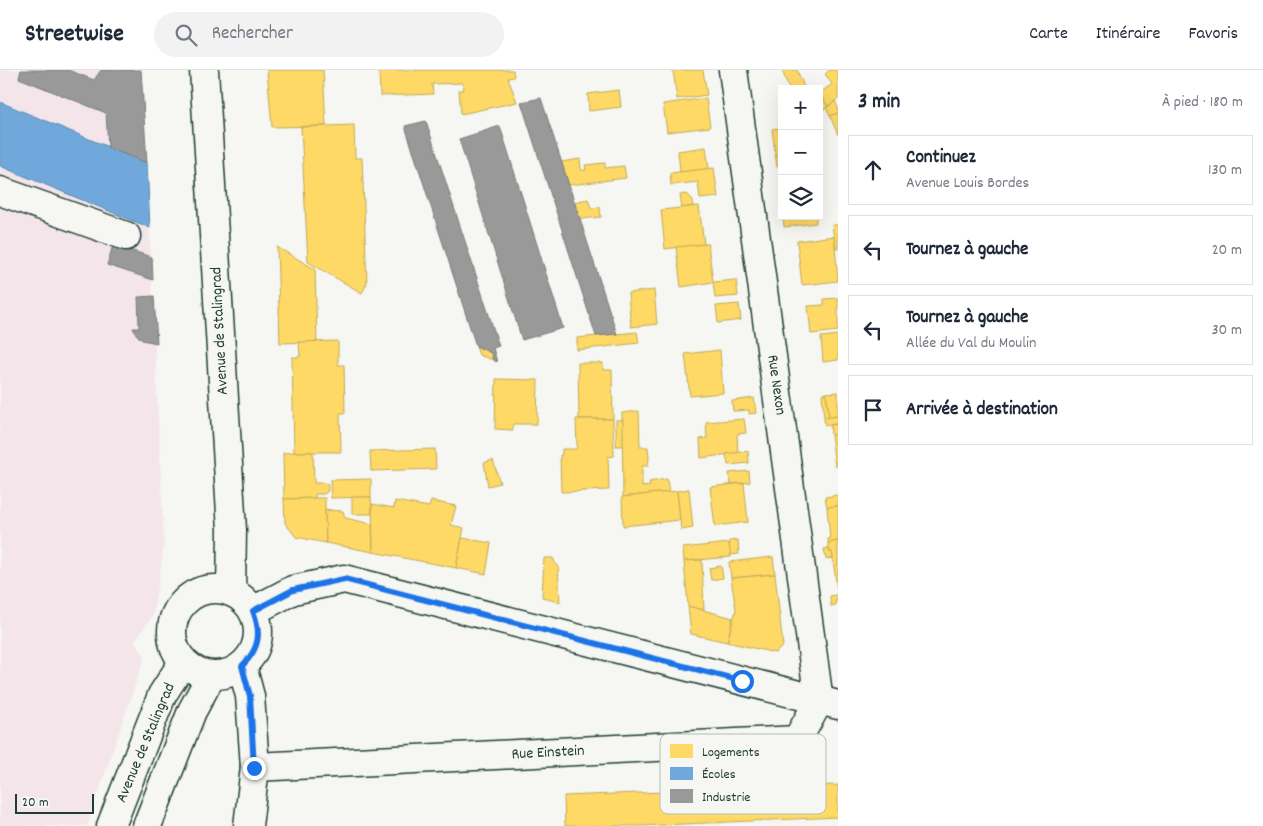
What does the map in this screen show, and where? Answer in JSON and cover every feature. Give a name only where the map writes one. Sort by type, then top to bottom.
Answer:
[{"type":"street","name":"Avenue de Stalingrad","points":[[204,70],[232,530],[231,592]]},
{"type":"street","name":"Rue Nexon","points":[[733,70],[828,703]]},
{"type":"street","points":[[0,191],[126,236]]},
{"type":"street","points":[[253,611],[293,590],[344,579],[828,703]]},
{"type":"street","points":[[217,589],[231,592],[244,600],[253,611],[257,622],[258,635],[253,652],[242,666],[227,674],[211,676],[201,674],[183,662],[175,650],[172,636],[173,621],[179,608],[190,597],[203,591],[217,589]]},
{"type":"street","name":"Avenue de Stalingrad","points":[[111,826],[162,695],[183,662]]},
{"type":"street","points":[[242,666],[250,696],[254,768],[248,826]]},
{"type":"street","name":"Avenue de Stalingrad","points":[[147,826],[192,711],[211,676]]},
{"type":"street","name":"Rue Einstein","points":[[802,734],[828,703]]},
{"type":"street","name":"Rue Einstein","points":[[254,768],[660,747]]},
{"type":"shaded area","points":[[0,70],[142,70],[164,545],[153,616],[134,641],[145,656],[87,826],[0,826]]},
{"type":"building: Logements","points":[[267,70],[323,70],[326,126],[272,127]]},
{"type":"building: Logements","points":[[379,70],[513,70],[514,77],[508,78],[517,102],[461,114],[459,90],[464,90],[463,83],[432,84],[433,94],[380,96]]},
{"type":"building: Logements","points":[[673,70],[703,70],[707,95],[677,99]]},
{"type":"building: Logements","points":[[782,70],[797,70],[803,85],[788,85]]},
{"type":"building: Logements","points":[[830,70],[838,70],[838,99],[828,106],[823,99],[823,91],[832,84],[825,74]]},
{"type":"building: Logements","points":[[619,90],[621,107],[589,111],[588,94]]},
{"type":"building: Logements","points":[[706,98],[710,127],[667,132],[663,104]]},
{"type":"building: Logements","points":[[823,99],[828,106],[823,110]]},
{"type":"building: Logements","points":[[835,101],[838,113],[830,116],[826,108]]},
{"type":"building: Logements","points":[[838,113],[838,135],[830,116]]},
{"type":"building: Logements","points":[[354,125],[355,158],[362,158],[367,283],[362,293],[308,262],[301,127]]},
{"type":"building: Logements","points":[[778,128],[777,167],[772,129]]},
{"type":"building: Logements","points":[[706,147],[709,169],[680,172],[678,151]]},
{"type":"building: Logements","points":[[580,159],[581,170],[586,170],[585,165],[605,163],[605,168],[624,166],[626,178],[569,185],[561,162]]},
{"type":"building: Logements","points":[[714,168],[718,197],[700,199],[698,182],[671,185],[670,173]]},
{"type":"building: Logements","points":[[687,194],[693,200],[693,206],[682,208],[680,195]]},
{"type":"building: Logements","points":[[588,199],[591,208],[600,207],[601,217],[580,219],[574,202]]},
{"type":"building: Logements","points":[[699,206],[704,244],[665,249],[661,210]]},
{"type":"building: Logements","points":[[783,220],[816,220],[816,223],[784,227]]},
{"type":"building: Logements","points":[[832,225],[838,225],[838,249],[836,249]]},
{"type":"building: Logements","points":[[834,236],[838,281],[802,285],[797,241]]},
{"type":"building: Logements","points":[[708,244],[713,282],[681,287],[676,247]]},
{"type":"building: Logements","points":[[277,247],[315,269],[317,342],[280,343]]},
{"type":"building: Logements","points":[[736,280],[738,296],[715,298],[713,282]]},
{"type":"building: Logements","points":[[654,290],[657,324],[631,327],[628,293]]},
{"type":"building: Logements","points":[[838,298],[838,331],[811,334],[808,306],[824,305],[824,299]]},
{"type":"building: Logements","points":[[739,304],[741,320],[718,323],[716,306]]},
{"type":"building: Logements","points":[[637,332],[639,343],[577,350],[577,338]]},
{"type":"building: Logements","points":[[838,335],[838,360],[823,362],[821,337]]},
{"type":"building: Logements","points":[[338,341],[338,365],[344,365],[345,413],[340,413],[341,452],[294,452],[292,357],[300,357],[299,342]]},
{"type":"building: Logements","points":[[476,346],[491,353],[493,360],[479,355]]},
{"type":"building: Logements","points":[[720,350],[723,393],[690,396],[685,354]]},
{"type":"building: Logements","points":[[578,363],[603,363],[603,370],[612,370],[613,419],[579,419]]},
{"type":"building: Logements","points":[[496,379],[538,380],[537,424],[513,424],[513,430],[495,429]]},
{"type":"building: Logements","points":[[838,392],[838,416],[829,417],[826,393]]},
{"type":"building: Logements","points":[[826,393],[829,417],[824,418],[822,394]]},
{"type":"building: Logements","points":[[754,398],[756,413],[749,414],[749,410],[733,411],[732,401]]},
{"type":"building: Logements","points":[[639,411],[640,447],[648,447],[649,458],[648,466],[642,466],[642,487],[650,486],[649,482],[667,479],[669,492],[623,497],[622,413]]},
{"type":"building: Logements","points":[[838,416],[838,424],[825,425],[824,418]]},
{"type":"building: Logements","points":[[576,419],[613,419],[614,456],[608,457],[609,490],[561,492],[560,455],[562,455],[562,449],[576,449],[577,447]]},
{"type":"building: Logements","points":[[744,419],[746,433],[737,434],[738,453],[701,458],[700,439],[707,438],[706,422]]},
{"type":"building: Logements","points":[[616,420],[623,420],[623,446],[616,446]]},
{"type":"building: Logements","points":[[838,424],[838,434],[831,435],[830,425]]},
{"type":"building: Logements","points":[[838,434],[838,466],[835,466],[831,435]]},
{"type":"building: Logements","points":[[435,449],[436,469],[371,471],[370,451]]},
{"type":"building: Logements","points":[[748,451],[749,463],[728,465],[726,454]]},
{"type":"building: Logements","points":[[313,452],[314,483],[328,485],[328,491],[324,494],[315,494],[315,498],[284,499],[283,453]]},
{"type":"building: Logements","points":[[493,460],[500,483],[488,486],[484,463]]},
{"type":"building: Logements","points":[[749,471],[750,482],[731,484],[729,473]]},
{"type":"building: Logements","points":[[371,479],[371,497],[331,498],[330,480]]},
{"type":"building: Logements","points":[[744,483],[748,522],[715,526],[710,487]]},
{"type":"building: Logements","points":[[689,489],[693,528],[681,530],[677,491]]},
{"type":"building: Logements","points":[[677,491],[680,520],[623,526],[622,497]]},
{"type":"building: Logements","points":[[838,495],[838,506],[827,507],[825,497]]},
{"type":"building: Logements","points":[[352,497],[371,497],[372,514],[352,514]]},
{"type":"building: Logements","points":[[325,498],[325,509],[336,511],[325,510],[326,543],[296,537],[285,523],[284,499]]},
{"type":"building: Logements","points":[[395,501],[429,507],[431,501],[456,506],[451,525],[464,528],[456,568],[373,552],[372,504],[394,508]]},
{"type":"building: Logements","points":[[838,506],[838,541],[828,543],[828,539],[830,539],[827,507]]},
{"type":"building: Logements","points":[[325,510],[343,511],[345,518],[372,524],[373,552],[326,543]]},
{"type":"building: Logements","points":[[462,538],[491,543],[486,574],[456,568]]},
{"type":"building: Logements","points":[[738,540],[739,554],[730,555],[729,541]]},
{"type":"building: Logements","points":[[838,541],[837,589],[832,552],[829,552],[828,543]]},
{"type":"building: Logements","points":[[729,543],[731,557],[684,561],[683,548]]},
{"type":"building: Logements","points":[[829,548],[833,558],[826,559],[824,549]]},
{"type":"building: Logements","points":[[773,557],[775,574],[731,578],[729,562]]},
{"type":"building: Logements","points":[[544,558],[553,558],[556,565],[558,565],[560,603],[542,597]]},
{"type":"building: Logements","points":[[702,560],[704,610],[688,606],[684,561]]},
{"type":"building: Logements","points":[[721,566],[723,578],[711,580],[709,568]]},
{"type":"building: Logements","points":[[775,574],[783,646],[775,653],[727,642],[736,610],[731,578]]},
{"type":"building: Logements","points":[[837,595],[838,601],[835,601],[836,605],[831,606],[830,596]]},
{"type":"building: Logements","points":[[688,606],[733,618],[727,642],[691,634]]},
{"type":"building: Logements","points":[[826,785],[838,785],[838,817],[641,826],[565,826],[564,796],[660,792],[660,814],[826,814]]},
{"type":"building: Écoles","points":[[0,102],[147,163],[150,228],[0,166]]},
{"type":"building: Industrie","points":[[21,70],[68,70],[94,80],[101,70],[141,70],[147,163],[108,148],[106,113],[19,78]]},
{"type":"building: Industrie","points":[[541,98],[617,334],[596,336],[521,102]]},
{"type":"building: Industrie","points":[[426,121],[499,346],[493,348],[497,362],[493,360],[491,353],[476,346],[405,126]]},
{"type":"building: Industrie","points":[[500,126],[563,328],[522,340],[459,139]]},
{"type":"building: Industrie","points":[[113,245],[152,257],[153,280],[107,265]]},
{"type":"building: Industrie","points":[[154,296],[157,343],[142,340],[133,328],[139,328],[138,297]]},
{"type":"route","points":[[254,768],[250,696],[242,666],[250,658],[256,647],[258,635],[257,622],[253,611],[293,590],[344,579],[742,681]]}]
